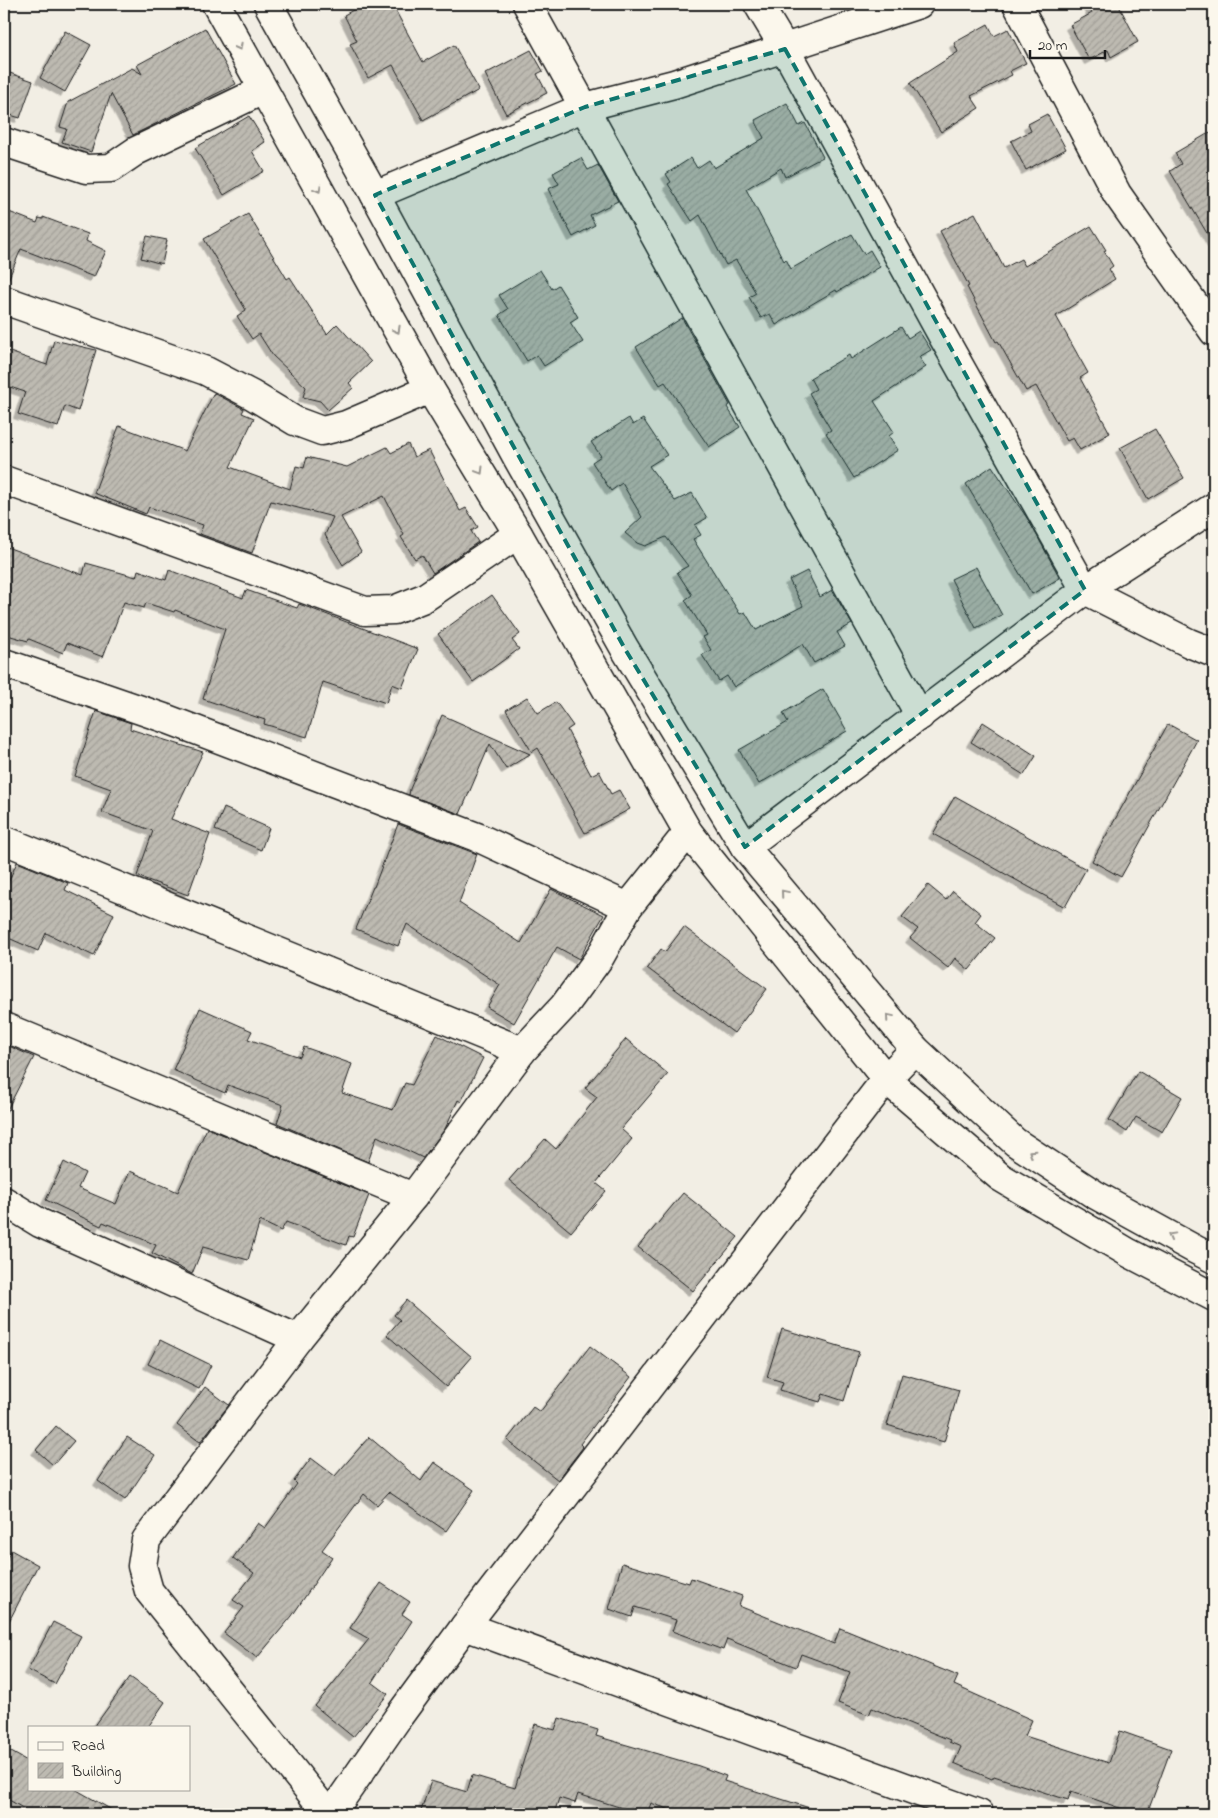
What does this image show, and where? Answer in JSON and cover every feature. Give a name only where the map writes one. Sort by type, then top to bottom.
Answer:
[{"type":"street","points":[[216,4],[430,389],[518,534],[688,832],[886,1079],[1000,1177],[1129,1253],[1214,1297]]},
{"type":"street","points":[[268,4],[375,195],[518,459],[625,649],[745,846],[915,1049],[1015,1142],[1094,1194],[1214,1258]]},
{"type":"street","points":[[527,4],[920,716]]},
{"type":"street","points":[[758,4],[785,49],[1085,590],[1189,643],[1214,653]]},
{"type":"street","points":[[375,195],[584,107],[674,84],[919,4]]},
{"type":"street","points":[[1017,4],[1117,194],[1214,332]]},
{"type":"street","points":[[4,142],[86,169],[111,168],[136,151],[263,90]]},
{"type":"street","points":[[4,300],[206,371],[252,395],[295,421],[322,431],[346,425],[430,389]]},
{"type":"street","points":[[4,480],[365,611],[394,610],[424,598],[518,534]]},
{"type":"street","points":[[745,846],[1085,590],[1214,508]]},
{"type":"street","points":[[4,663],[167,718],[477,837],[628,907]]},
{"type":"street","points":[[688,832],[628,907],[600,957],[564,1006],[522,1051],[413,1197],[298,1339],[146,1540],[142,1566],[149,1591],[330,1814],[465,1626],[886,1079],[915,1049]]},
{"type":"street","points":[[4,840],[522,1051]]},
{"type":"street","points":[[4,1026],[413,1197]]},
{"type":"street","points":[[4,1201],[40,1223],[298,1339]]},
{"type":"street","points":[[465,1626],[979,1814]]},
{"type":"highlighted area","points":[[785,49],[1085,590],[745,847],[625,649],[375,195],[585,107]]},
{"type":"building","points":[[364,4],[392,4],[423,62],[454,45],[479,90],[423,120],[393,65],[368,78],[350,44],[357,41],[344,15]]},
{"type":"building","points":[[1087,4],[1118,4],[1138,42],[1111,57],[1108,50],[1089,60],[1070,25],[1092,13]]},
{"type":"building","points":[[988,24],[994,36],[1008,29],[1026,63],[1010,71],[1012,75],[971,96],[979,108],[941,132],[910,83],[958,52],[954,43]]},
{"type":"building","points":[[205,28],[236,84],[133,135],[111,94],[91,152],[62,142],[67,129],[60,127],[68,102],[132,68],[142,74],[137,65]]},
{"type":"building","points":[[65,31],[91,45],[65,92],[40,78]]},
{"type":"building","points":[[531,50],[543,71],[537,74],[547,93],[506,114],[485,74]]},
{"type":"building","points":[[4,71],[33,81],[20,118],[4,113]]},
{"type":"building","points":[[787,103],[799,126],[805,123],[823,157],[785,177],[781,168],[746,189],[784,261],[786,259],[791,269],[852,234],[864,254],[870,250],[880,267],[776,325],[770,314],[761,318],[749,297],[756,293],[736,260],[726,265],[700,215],[692,221],[668,184],[671,182],[666,174],[691,158],[697,168],[709,160],[714,168],[764,138],[755,120]]},
{"type":"building","points":[[1047,114],[1066,149],[1026,170],[1011,141],[1031,131],[1028,124]]},
{"type":"building","points":[[249,116],[265,142],[252,151],[264,171],[224,195],[195,148]]},
{"type":"building","points":[[1214,130],[1214,245],[1170,171],[1181,164],[1175,153]]},
{"type":"building","points":[[581,158],[588,170],[598,165],[618,201],[590,215],[595,225],[573,237],[548,189],[559,184],[553,173]]},
{"type":"building","points":[[4,210],[37,223],[39,218],[43,219],[43,217],[88,234],[86,241],[106,251],[94,277],[21,249],[6,285],[4,285]]},
{"type":"building","points":[[975,213],[1004,268],[1021,259],[1025,266],[1091,226],[1106,250],[1104,251],[1113,266],[1109,269],[1115,279],[1056,316],[1088,373],[1080,378],[1110,433],[1080,450],[1073,438],[1067,441],[1036,386],[1026,391],[998,341],[996,342],[940,231]]},
{"type":"building","points":[[248,214],[287,279],[290,277],[327,334],[337,324],[371,362],[349,383],[353,388],[328,410],[320,401],[303,397],[306,387],[273,356],[259,334],[252,339],[237,316],[246,310],[204,239]]},
{"type":"building","points":[[147,236],[167,240],[162,264],[141,258]]},
{"type":"building","points":[[540,270],[552,289],[558,285],[578,317],[570,322],[583,342],[544,366],[537,355],[527,361],[499,315],[508,309],[499,295]]},
{"type":"building","points":[[682,318],[730,405],[727,407],[740,427],[709,447],[665,382],[660,385],[636,347]]},
{"type":"building","points":[[901,327],[908,338],[919,331],[931,350],[919,357],[926,367],[874,401],[894,432],[889,436],[898,450],[854,478],[826,433],[831,430],[809,393],[816,389],[810,378],[849,355],[851,359]]},
{"type":"building","points":[[54,340],[96,350],[78,411],[65,406],[58,427],[18,414],[25,392],[4,385],[4,350],[47,365]]},
{"type":"building","points":[[214,393],[244,409],[242,413],[254,418],[230,467],[290,489],[296,466],[304,468],[307,457],[347,467],[387,447],[391,453],[408,444],[414,457],[429,450],[460,511],[466,508],[478,527],[471,531],[478,542],[433,573],[422,555],[415,559],[401,537],[404,535],[384,496],[341,517],[361,552],[343,565],[325,535],[333,517],[271,501],[252,553],[200,534],[203,525],[149,507],[146,514],[94,493],[119,426],[185,451]]},
{"type":"building","points":[[629,418],[633,425],[643,419],[667,455],[649,466],[675,501],[692,493],[707,518],[695,525],[701,535],[693,539],[740,614],[745,612],[756,630],[803,606],[789,580],[807,571],[820,597],[832,590],[852,624],[837,632],[845,646],[814,663],[803,644],[734,687],[727,676],[719,681],[702,655],[711,650],[703,637],[707,635],[685,600],[692,595],[677,572],[688,566],[666,537],[645,546],[637,543],[625,533],[642,517],[622,483],[611,491],[592,462],[601,456],[591,442]]},
{"type":"building","points":[[1155,429],[1184,478],[1148,499],[1120,448]]},
{"type":"building","points":[[992,466],[1029,521],[1060,578],[1032,594],[966,484]]},
{"type":"building","points":[[4,546],[83,575],[86,563],[136,577],[138,570],[166,580],[169,570],[243,598],[246,590],[297,608],[299,604],[418,649],[402,688],[392,684],[386,703],[323,682],[307,737],[264,724],[265,720],[203,699],[225,629],[175,610],[174,612],[146,603],[144,608],[124,602],[103,657],[67,643],[63,653],[29,639],[28,641],[4,634]]},
{"type":"building","points":[[976,567],[1002,615],[976,628],[951,579]]},
{"type":"building","points":[[492,595],[520,634],[512,640],[519,649],[473,682],[438,634]]},
{"type":"building","points":[[823,689],[847,731],[759,784],[739,750],[788,722],[783,713]]},
{"type":"building","points":[[527,697],[538,713],[556,702],[573,726],[567,730],[591,775],[599,771],[611,794],[619,790],[630,809],[585,833],[538,748],[532,752],[506,710]]},
{"type":"building","points":[[96,711],[131,723],[130,729],[203,752],[171,819],[210,834],[188,895],[137,876],[153,831],[102,812],[111,789],[75,776]]},
{"type":"building","points":[[442,715],[530,754],[506,769],[490,744],[460,814],[409,795]]},
{"type":"building","points":[[983,722],[1036,756],[1024,775],[971,742]]},
{"type":"building","points":[[1168,724],[1197,740],[1121,877],[1092,861]]},
{"type":"building","points":[[955,796],[1086,869],[1065,907],[933,834]]},
{"type":"building","points":[[224,808],[269,828],[261,850],[215,830]]},
{"type":"building","points":[[398,824],[477,854],[459,903],[521,943],[551,889],[604,915],[579,959],[557,947],[514,1023],[487,1007],[500,985],[407,924],[398,946],[356,929]]},
{"type":"building","points":[[17,862],[68,883],[65,890],[114,914],[94,956],[46,933],[38,951],[4,936],[4,892]]},
{"type":"building","points":[[928,885],[946,900],[953,891],[981,914],[975,922],[995,938],[969,970],[955,958],[948,968],[910,938],[918,929],[902,917]]},
{"type":"building","points":[[684,927],[767,989],[734,1033],[647,968],[661,949],[665,952]]},
{"type":"building","points":[[200,1008],[252,1031],[248,1039],[300,1057],[304,1047],[352,1064],[342,1093],[393,1110],[405,1083],[412,1085],[437,1035],[483,1058],[461,1102],[458,1100],[445,1129],[423,1158],[377,1136],[368,1162],[277,1123],[283,1105],[228,1085],[225,1093],[173,1070]]},
{"type":"building","points":[[626,1039],[668,1074],[621,1129],[632,1139],[596,1183],[606,1191],[571,1232],[509,1180],[545,1139],[556,1149],[597,1097],[585,1088]]},
{"type":"building","points":[[4,1044],[34,1057],[4,1116]]},
{"type":"building","points":[[1138,1071],[1182,1097],[1162,1132],[1136,1117],[1127,1132],[1109,1120]]},
{"type":"building","points":[[207,1128],[369,1195],[353,1237],[349,1236],[346,1245],[286,1222],[281,1231],[260,1221],[248,1260],[203,1247],[192,1274],[152,1253],[156,1245],[103,1222],[101,1226],[46,1200],[64,1162],[85,1173],[78,1188],[116,1204],[130,1171],[178,1192]]},
{"type":"building","points":[[683,1193],[738,1237],[693,1291],[638,1247]]},
{"type":"building","points":[[406,1300],[472,1357],[446,1387],[387,1335],[400,1320],[394,1315]]},
{"type":"building","points":[[782,1329],[859,1352],[844,1401],[823,1394],[820,1402],[780,1390],[783,1382],[767,1377]]},
{"type":"building","points":[[160,1340],[211,1365],[199,1389],[148,1364]]},
{"type":"building","points":[[590,1346],[631,1377],[580,1444],[583,1447],[558,1480],[507,1440],[533,1407],[540,1412]]},
{"type":"building","points":[[902,1374],[959,1390],[944,1442],[887,1425]]},
{"type":"building","points":[[205,1387],[229,1405],[200,1442],[177,1425]]},
{"type":"building","points":[[56,1426],[74,1441],[53,1465],[36,1450]]},
{"type":"building","points":[[127,1437],[155,1455],[125,1500],[98,1481]]},
{"type":"building","points":[[369,1437],[421,1481],[434,1462],[474,1490],[446,1531],[389,1492],[377,1505],[364,1494],[322,1550],[332,1557],[292,1616],[257,1658],[224,1633],[244,1607],[233,1600],[254,1573],[233,1558],[258,1523],[265,1528],[297,1484],[294,1481],[311,1458],[335,1476]]},
{"type":"building","points":[[11,1550],[38,1565],[4,1631],[4,1564]]},
{"type":"building","points":[[622,1563],[689,1583],[691,1578],[742,1596],[739,1606],[834,1644],[840,1628],[958,1676],[954,1685],[1032,1720],[1025,1736],[1109,1763],[1120,1731],[1171,1749],[1147,1814],[1137,1814],[1071,1791],[1068,1800],[994,1776],[992,1779],[954,1763],[961,1747],[949,1742],[950,1740],[872,1708],[869,1715],[838,1703],[850,1672],[801,1654],[796,1667],[727,1639],[723,1650],[672,1631],[676,1620],[635,1607],[632,1617],[609,1609]]},
{"type":"building","points":[[381,1583],[410,1602],[402,1614],[412,1621],[372,1682],[388,1694],[353,1737],[315,1706],[369,1639],[350,1628]]},
{"type":"building","points":[[53,1622],[81,1636],[55,1684],[28,1670]]},
{"type":"building","points":[[130,1677],[165,1702],[149,1726],[95,1726]]},
{"type":"building","points":[[559,1718],[598,1730],[596,1736],[699,1766],[726,1776],[724,1781],[816,1810],[815,1814],[682,1814],[651,1803],[647,1814],[641,1814],[578,1794],[575,1803],[559,1798],[554,1814],[420,1814],[431,1781],[467,1792],[472,1775],[515,1788],[535,1724],[555,1730]]},
{"type":"building","points":[[4,1748],[28,1761],[28,1790],[77,1790],[119,1814],[33,1814],[4,1797]]}]
